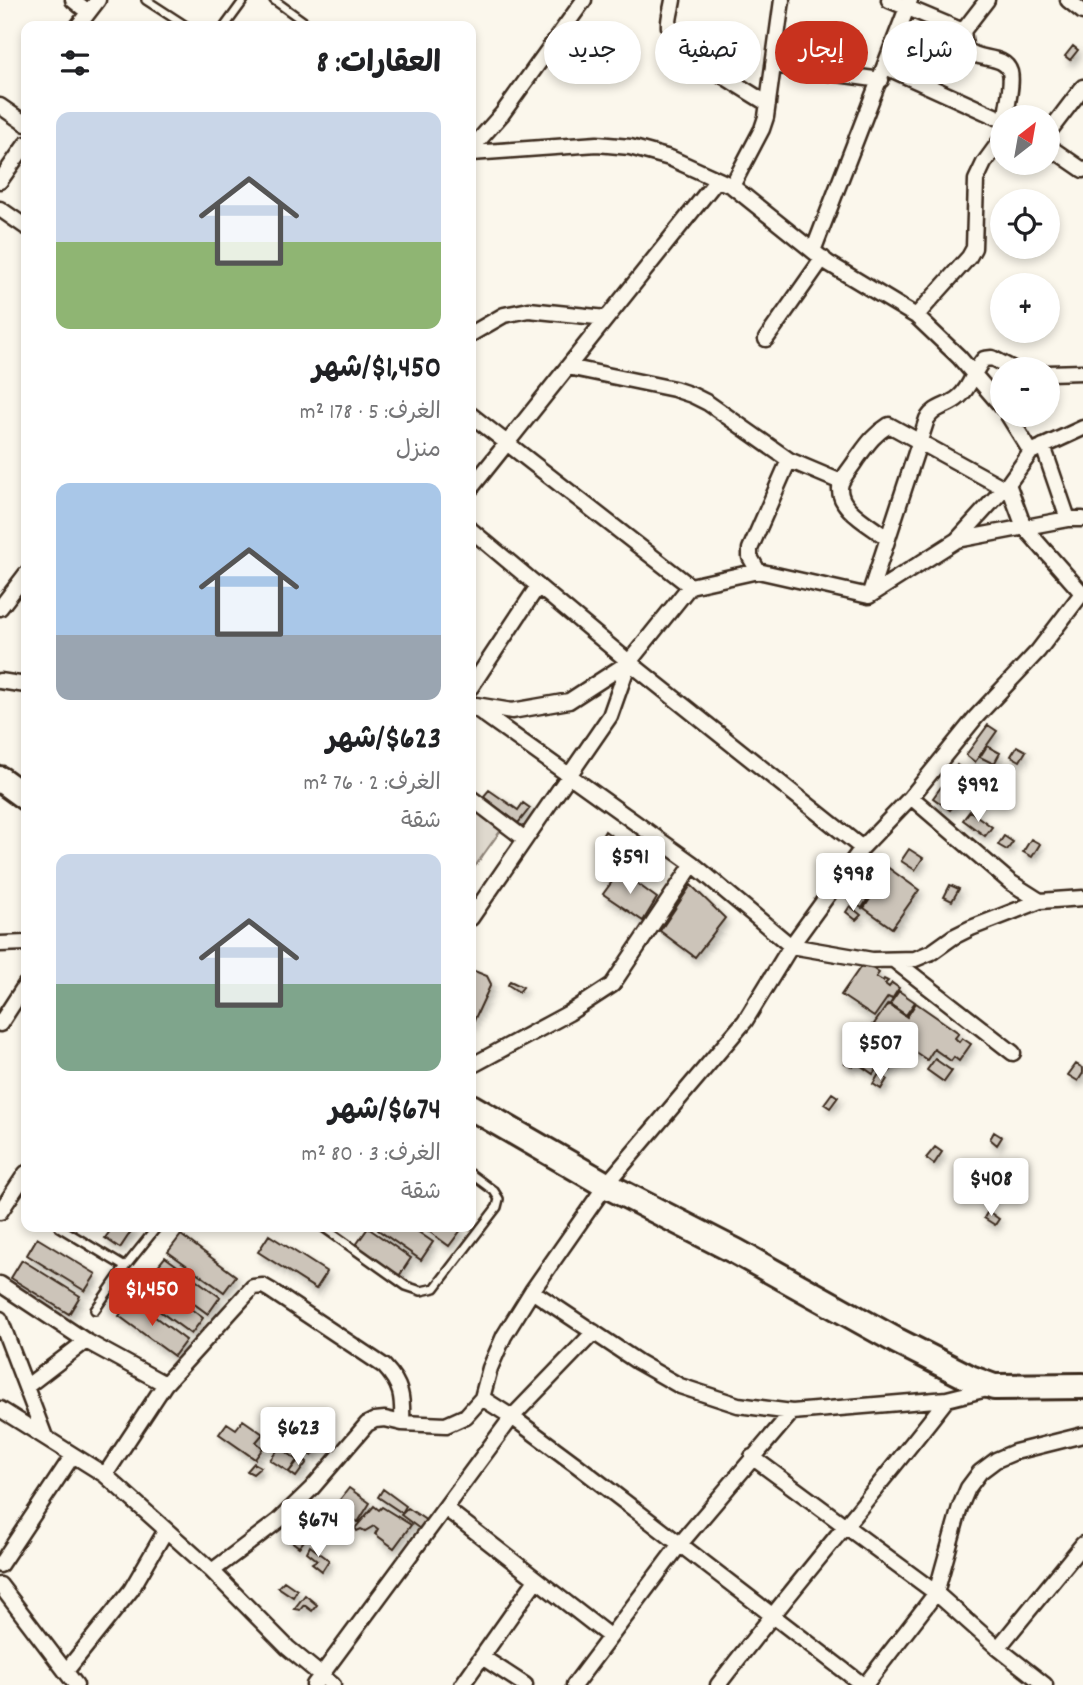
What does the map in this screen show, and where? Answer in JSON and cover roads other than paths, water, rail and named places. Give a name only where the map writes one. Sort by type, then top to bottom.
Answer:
[{"type":"highway","points":[[0,779],[21,794]]},
{"type":"highway","points":[[476,1110],[606,1185],[737,1252],[935,1362],[994,1387],[1082,1389]]},
{"type":"street","points":[[73,0],[88,12]]},
{"type":"street","points":[[82,21],[98,0]]},
{"type":"street","points":[[476,145],[502,114],[584,0]]},
{"type":"street","points":[[673,0],[669,29],[674,37],[699,60],[768,104]]},
{"type":"street","points":[[732,186],[762,129],[782,0]]},
{"type":"street","points":[[889,0],[909,3],[944,21]]},
{"type":"street","points":[[971,21],[987,0]]},
{"type":"street","points":[[1068,0],[1083,12]]},
{"type":"street","points":[[902,21],[909,3]]},
{"type":"street","points":[[977,53],[1001,61],[1010,73],[1004,105]]},
{"type":"street","points":[[773,65],[882,73]]},
{"type":"street","points":[[766,339],[818,255],[882,76]]},
{"type":"street","points":[[912,84],[990,114]]},
{"type":"street","points":[[1060,116],[1083,86]]},
{"type":"street","points":[[0,106],[21,121]]},
{"type":"street","points":[[476,151],[597,144],[619,146],[670,158],[732,186],[818,255],[916,316],[938,335],[990,394]]},
{"type":"street","points":[[0,181],[21,151]]},
{"type":"street","points":[[916,316],[974,248],[976,180],[990,154]]},
{"type":"street","points":[[1060,154],[1083,170]]},
{"type":"street","points":[[476,481],[718,180]]},
{"type":"street","points":[[0,209],[21,224]]},
{"type":"street","points":[[476,331],[504,315],[529,310],[606,318]]},
{"type":"street","points":[[869,596],[930,413],[962,395],[981,362],[990,359]]},
{"type":"street","points":[[568,367],[692,395],[708,403],[789,460],[841,482]]},
{"type":"street","points":[[1060,373],[1083,372]]},
{"type":"street","points":[[476,419],[690,586]]},
{"type":"street","points":[[212,1571],[278,1521],[312,1488],[368,1424],[385,1419],[402,1423],[446,1425],[466,1416],[482,1398],[490,1367],[504,1336],[606,1185],[745,1021],[791,946],[862,848],[911,797],[976,716],[1038,650],[1083,593],[1024,527],[1006,486],[890,425],[875,433],[841,482],[840,493],[843,502],[887,538]]},
{"type":"street","points":[[1018,427],[1037,449],[1068,519]]},
{"type":"street","points":[[476,706],[512,711],[569,701],[629,662],[690,586],[758,571],[869,596],[957,540],[1037,449],[1083,428]]},
{"type":"street","points":[[758,571],[750,556],[750,549],[789,460]]},
{"type":"street","points":[[957,540],[1068,519],[1083,519]]},
{"type":"street","points":[[476,534],[629,662],[862,848]]},
{"type":"street","points":[[0,608],[21,581]]},
{"type":"street","points":[[476,679],[538,586]]},
{"type":"street","points":[[476,911],[610,716],[629,662]]},
{"type":"street","points":[[0,681],[21,684]]},
{"type":"street","points":[[476,709],[693,864],[791,946],[872,960],[915,959],[932,952],[971,928],[1040,901],[1083,898]]},
{"type":"street","points":[[911,797],[1010,882],[1040,901]]},
{"type":"street","points":[[476,802],[525,839]]},
{"type":"street","points":[[476,1063],[569,1013],[612,985],[693,864]]},
{"type":"street","points":[[0,944],[21,943]]},
{"type":"street","points":[[895,961],[1013,1053]]},
{"type":"street","points":[[0,1024],[21,992]]},
{"type":"street","points":[[0,1212],[21,1180]]},
{"type":"street","points":[[0,1284],[86,1340],[165,1384]]},
{"type":"street","points":[[104,1475],[165,1384],[253,1287],[263,1286],[384,1366],[397,1379],[402,1400],[402,1423]]},
{"type":"street","points":[[532,1292],[638,1363],[680,1386],[738,1405],[792,1412],[947,1399],[994,1387]]},
{"type":"street","points":[[0,1319],[45,1437]]},
{"type":"street","points":[[318,1680],[512,1417],[594,1332]]},
{"type":"street","points":[[26,1387],[86,1340]]},
{"type":"street","points":[[482,1398],[512,1417],[864,1685],[936,1593],[960,1507],[968,1488],[980,1472],[996,1460],[1015,1452],[1083,1435]]},
{"type":"street","points":[[718,1685],[772,1614],[947,1399]]},
{"type":"street","points":[[0,1409],[104,1475],[212,1571],[318,1680],[333,1685]]},
{"type":"street","points":[[574,1685],[680,1544],[792,1412]]},
{"type":"street","points":[[0,1564],[73,1455]]},
{"type":"street","points":[[752,1457],[936,1593],[1045,1685]]},
{"type":"street","points":[[445,1508],[609,1636]]},
{"type":"street","points":[[67,1670],[131,1590],[166,1530]]},
{"type":"street","points":[[998,1648],[1083,1544]]},
{"type":"street","points":[[462,1685],[536,1580]]},
{"type":"street","points":[[0,1585],[76,1685]]},
{"type":"street","points":[[482,1657],[525,1685]]},
{"type":"lane","points":[[146,0],[178,21]]},
{"type":"lane","points":[[229,21],[244,0]]},
{"type":"lane","points":[[274,0],[303,21]]},
{"type":"lane","points":[[330,1232],[407,1286],[421,1291],[435,1288],[498,1207],[499,1199],[494,1191],[476,1178]]},
{"type":"lane","points":[[67,1232],[125,1266]]},
{"type":"lane","points":[[96,1310],[125,1266],[153,1232]]}]
